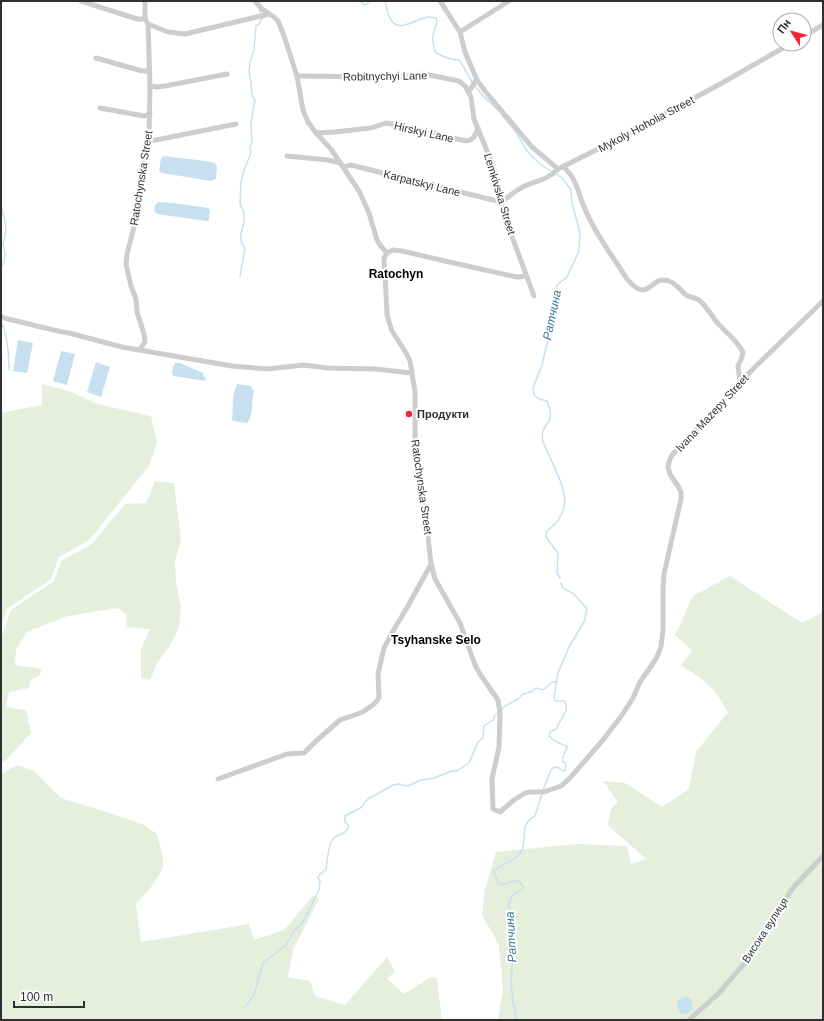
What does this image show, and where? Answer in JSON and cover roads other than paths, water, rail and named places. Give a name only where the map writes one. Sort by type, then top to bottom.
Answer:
[{"type":"street","points":[[82,1],[146,22],[168,32],[185,34],[256,18],[266,14]]},
{"type":"street","name":"Ratochynska Street","points":[[139,350],[145,342],[144,334],[136,298],[131,286],[126,259],[137,214],[149,140],[150,69],[145,1]]},
{"type":"street","points":[[255,1],[266,14],[278,21],[297,76],[297,83],[303,110],[308,122],[331,149],[359,191],[369,213],[377,240],[387,253],[392,250],[402,251],[517,277],[526,276]]},
{"type":"street","points":[[440,1],[460,32],[473,85],[485,91],[532,147],[559,170],[570,174],[578,187],[586,213],[593,228],[633,286],[640,290],[644,290],[657,282],[664,280],[677,285],[687,296],[698,299],[715,320],[740,345],[743,352],[738,366],[740,382]]},
{"type":"street","points":[[460,32],[509,1]]},
{"type":"street","points":[[812,31],[823,25]]},
{"type":"street","name":"Mykoly Hoholia Street","points":[[502,202],[525,186],[542,181],[559,170],[722,83],[776,52]]},
{"type":"street","points":[[96,58],[142,72],[150,69]]},
{"type":"street","points":[[150,86],[165,86],[227,74]]},
{"type":"street","name":"Robitnychyi Lane","points":[[297,76],[395,77],[424,74],[459,81],[465,86],[473,85]]},
{"type":"street","name":"Lemkivska Street","points":[[473,85],[471,97],[474,119],[494,168],[504,215],[534,296]]},
{"type":"street","points":[[100,108],[144,116],[150,114]]},
{"type":"street","name":"Hirskyi Lane","points":[[316,133],[371,128],[386,123],[466,141],[471,140],[478,128]]},
{"type":"street","points":[[149,140],[156,140],[236,124]]},
{"type":"street","name":"Karpatskyi Lane","points":[[287,156],[328,160],[342,165],[351,164],[502,202]]},
{"type":"street","name":"Ratochynska Street","points":[[387,253],[384,258],[387,314],[392,331],[410,361],[415,392],[415,452],[426,518],[431,564],[435,579],[460,623],[475,665],[498,700],[500,712],[499,747],[492,779],[493,810],[500,812],[514,800],[530,792]]},
{"type":"street","name":"Ivana Mazepy Street","points":[[530,792],[544,792],[561,786],[569,779],[603,740],[622,715],[633,698],[640,682],[656,659],[661,647],[663,630],[664,574],[681,499],[678,486],[671,476],[668,468],[672,455],[740,382],[823,300]]},
{"type":"street","points":[[1,316],[122,347],[232,366],[268,369],[304,365],[327,368],[375,369],[411,373]]},
{"type":"street","points":[[218,779],[286,754],[304,753],[340,720],[363,712],[380,698],[378,674],[384,648],[392,631],[408,606],[431,564]]},
{"type":"street","name":"Висока вулиця","points":[[689,1020],[719,993],[755,951],[792,889],[823,856]]},
{"type":"water","points":[[164,156],[215,163],[217,167],[216,179],[211,181],[162,173],[159,171],[161,158]]},
{"type":"water","points":[[158,202],[208,208],[210,210],[209,219],[206,221],[157,214],[154,211],[155,205]]},
{"type":"water","points":[[18,340],[33,343],[27,373],[13,371]]},
{"type":"water","points":[[61,351],[75,354],[67,385],[53,381]]},
{"type":"water","points":[[96,362],[110,367],[101,397],[87,392]]},
{"type":"water","points":[[175,363],[180,363],[203,373],[204,377],[206,378],[205,381],[174,376],[172,374]]},
{"type":"water","points":[[237,384],[251,386],[254,391],[252,412],[247,423],[233,421],[232,419],[233,396]]},
{"type":"water","points":[[687,997],[691,999],[692,1007],[688,1013],[682,1014],[679,1012],[677,1002],[679,999]]},
{"type":"waterway","name":"Ратчина","points":[[360,1],[364,5],[370,1]]},
{"type":"waterway","name":"Ратчина","points":[[385,1],[390,18],[395,24],[404,25],[429,17],[436,18],[437,22],[433,38],[436,53],[448,58],[459,60],[475,87],[499,111]]},
{"type":"waterway","points":[[240,276],[245,248],[241,242],[244,222],[244,213],[240,204],[241,182],[251,153],[251,123],[255,100],[252,96],[249,72],[250,62],[254,50],[256,26],[262,19],[259,9]]},
{"type":"waterway","name":"Ратчина","points":[[501,114],[516,132],[527,151],[540,164],[552,172]]},
{"type":"waterway","name":"Ратчина","points":[[556,174],[562,178],[571,190],[572,203],[580,233],[579,251],[567,277],[557,285],[554,297],[551,327],[542,365],[533,388],[534,395],[539,399],[547,401],[551,417],[545,426],[542,435],[545,447],[562,485],[564,495],[562,513],[547,531],[546,537],[558,553],[557,573],[560,578]]},
{"type":"waterway","points":[[1,206],[6,231],[3,244],[5,253],[4,261],[1,268]]},
{"type":"waterway","points":[[1,321],[8,345],[9,370]]},
{"type":"waterway","name":"Ратчина","points":[[543,790],[551,770],[554,767],[565,771],[566,763],[563,762],[563,755],[567,746],[557,742],[549,736],[550,732],[556,729],[566,711],[566,704],[564,701],[555,700],[554,697],[558,673],[569,647],[584,622],[587,609],[574,594],[563,588],[561,583]]},
{"type":"waterway","points":[[501,710],[523,694],[531,692],[536,688],[543,690],[552,682],[556,682]]},
{"type":"waterway","points":[[245,1007],[254,995],[263,963],[286,945],[294,931],[303,922],[319,890],[320,881],[318,878],[320,874],[326,870],[332,840],[336,836],[345,832],[349,826],[345,822],[345,816],[362,807],[368,799],[393,785],[398,784],[408,786],[421,780],[434,778],[452,771],[457,771],[469,763],[478,742],[483,738],[484,726],[493,720],[495,715],[498,713]]},
{"type":"waterway","name":"Ратчина","points":[[517,1020],[511,983],[513,955],[509,939],[509,903],[512,896],[523,888],[521,883],[516,880],[501,884],[496,878],[494,870],[512,860],[521,852],[526,824],[535,816],[542,794]]},
{"type":"place","name":"Продукти","points":[[409,414]]},
{"type":"district","name":"Ratochyn","points":[[396,274]]},
{"type":"district","name":"Tsyhanske Selo","points":[[436,640]]}]
